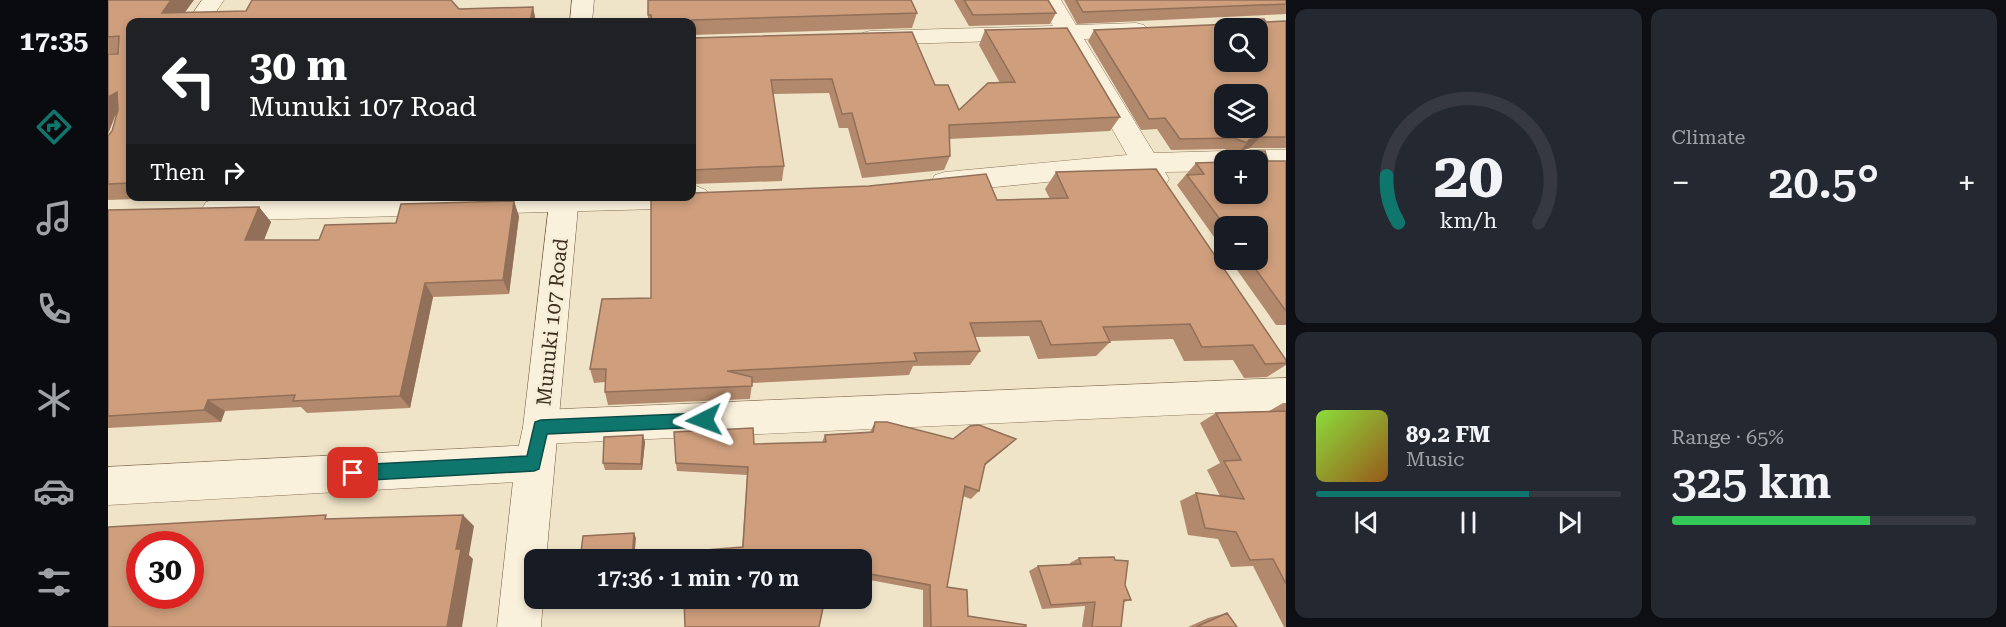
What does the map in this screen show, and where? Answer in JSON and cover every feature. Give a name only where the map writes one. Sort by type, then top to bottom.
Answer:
[{"type":"street","points":[[201,18],[213,0]]},
{"type":"street","points":[[581,18],[583,0]]},
{"type":"street","points":[[1050,0],[1144,163],[1170,201]]},
{"type":"street","points":[[847,39],[1160,28]]},
{"type":"street","points":[[1268,160],[1286,160]]},
{"type":"street","points":[[922,184],[1144,163],[1214,161]]},
{"type":"street","points":[[696,197],[726,196]]},
{"type":"street","points":[[190,210],[497,201]]},
{"type":"street","name":"Munuki 107 Road","points":[[519,627],[565,201]]},
{"type":"street","points":[[108,486],[537,445],[1286,394]]},
{"type":"building","points":[[108,0],[171,0],[162,13],[246,11],[252,0],[451,0],[459,9],[533,7],[531,18],[126,18],[126,183],[108,184],[108,136],[112,131],[118,110],[117,92],[108,97],[108,54],[118,54],[119,36],[108,37]]},
{"type":"building","points":[[648,0],[911,0],[917,13],[696,20],[696,18],[651,18],[651,15],[648,15]]},
{"type":"building","points":[[964,0],[1048,0],[1056,13],[973,15]]},
{"type":"building","points":[[1076,0],[1286,0],[1286,4],[1083,12]]},
{"type":"building","points":[[1286,21],[1286,137],[1268,137],[1268,84],[1214,84],[1214,138],[1234,138],[1180,139],[1165,118],[1149,119],[1094,30],[1214,25],[1214,72],[1268,72],[1268,22]]},
{"type":"building","points":[[1067,28],[1120,117],[949,125],[950,156],[866,164],[852,113],[842,114],[832,79],[771,80],[784,166],[696,170],[696,38],[912,32],[935,85],[948,85],[959,110],[988,83],[1015,82],[985,30]]},
{"type":"building","points":[[1234,138],[1256,138],[1247,143]]},
{"type":"building","points":[[1268,161],[1286,161],[1286,311],[1256,270],[1268,270],[1268,216],[1218,216],[1187,175],[1204,174],[1196,163],[1214,162],[1214,204],[1268,204]]},
{"type":"building","points":[[1156,169],[1214,254],[1214,270],[1225,270],[1286,363],[1265,364],[1253,345],[1202,347],[1190,324],[1103,327],[1110,342],[1051,345],[1041,321],[970,323],[980,351],[914,353],[917,361],[727,371],[752,377],[752,386],[605,392],[606,369],[590,369],[602,299],[651,298],[651,201],[696,201],[696,193],[869,186],[986,174],[997,200],[1068,198],[1056,172]]},
{"type":"building","points":[[514,201],[503,280],[425,283],[400,396],[293,401],[295,395],[208,400],[204,410],[108,416],[108,210],[259,207],[245,240],[319,240],[325,225],[396,223],[401,204]]},
{"type":"building","points":[[1286,411],[1286,584],[1273,559],[1250,560],[1236,532],[1205,528],[1196,493],[1244,499],[1224,461],[1241,460],[1216,413]]},
{"type":"building","points":[[875,422],[887,422],[953,439],[970,426],[979,425],[1016,439],[985,464],[979,491],[965,486],[947,587],[967,590],[968,616],[1026,625],[1026,627],[931,627],[930,585],[872,574],[872,549],[718,549],[743,547],[748,467],[676,463],[674,432],[753,428],[754,444],[826,442],[825,435],[873,432]]},
{"type":"building","points":[[643,435],[641,464],[603,463],[604,437]]},
{"type":"building","points":[[326,515],[325,519],[463,515],[456,549],[461,549],[447,627],[108,627],[108,527]]},
{"type":"building","points":[[634,533],[633,549],[581,549],[583,536]]},
{"type":"building","points":[[1114,557],[1115,560],[1128,561],[1125,585],[1131,600],[1124,600],[1121,627],[1092,627],[1095,602],[1051,605],[1038,566],[1081,564],[1079,558]]},
{"type":"building","points":[[684,609],[823,609],[819,627],[685,627]]},
{"type":"building","points":[[1227,613],[1237,627],[1196,627]]},
{"type":"route","points":[[353,473],[534,463],[541,428],[704,420]]}]
